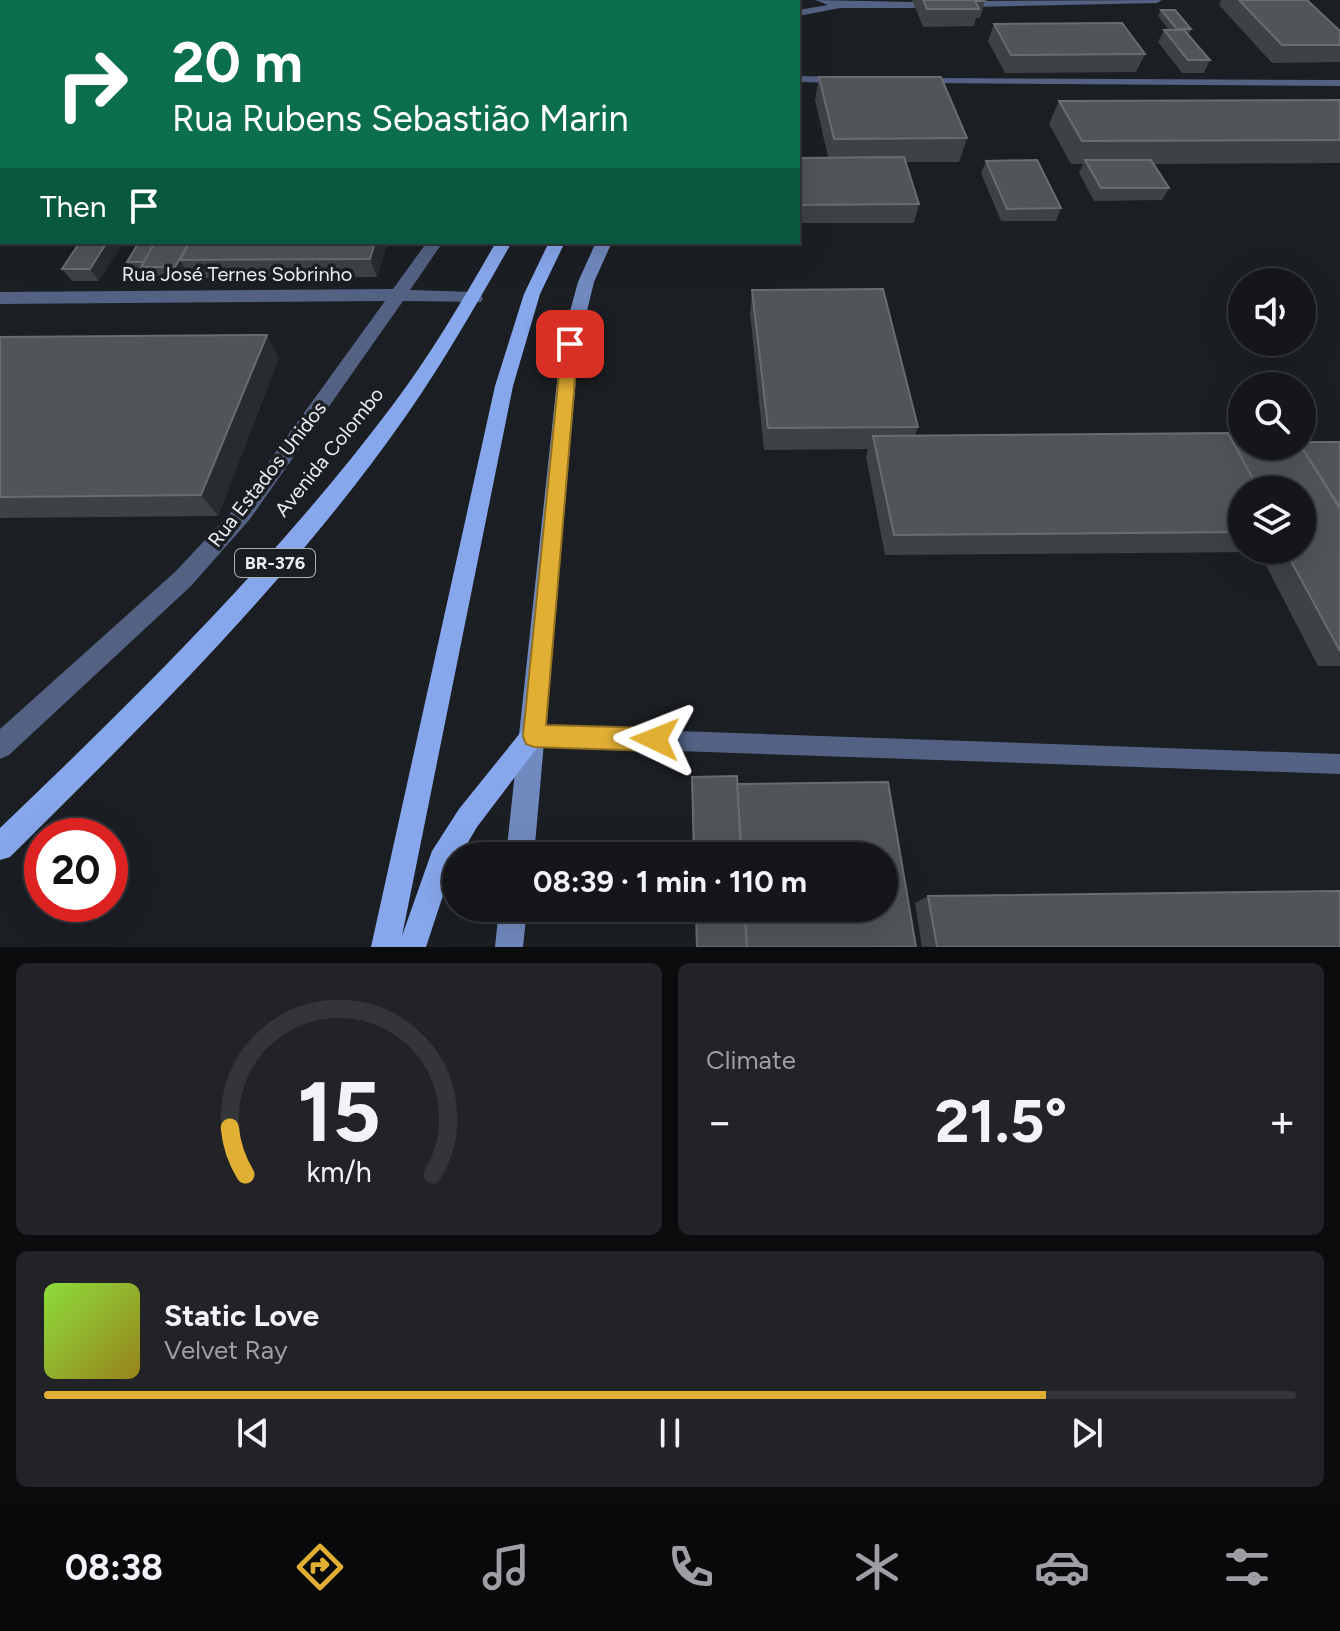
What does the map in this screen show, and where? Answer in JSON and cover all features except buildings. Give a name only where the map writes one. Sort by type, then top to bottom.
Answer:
[{"type":"main road","name":"Avenida Colombo","points":[[0,847],[157,695],[319,512],[422,380],[475,298],[503,244]]},
{"type":"main road","points":[[385,947],[504,386],[532,294],[556,244]]},
{"type":"main road","points":[[412,947],[442,861],[468,818],[534,736]]},
{"type":"street","name":"Rua Estados Unidos","points":[[0,746],[183,579],[243,513],[434,244]]},
{"type":"street","points":[[522,842],[570,344],[586,282],[603,244]]},
{"type":"street","name":"Rua José Ternes Sobrinho","points":[[0,298],[397,295],[475,298]]},
{"type":"street","points":[[509,947],[512,922]]},
{"type":"lane","points":[[820,0],[840,5]]},
{"type":"lane","points":[[972,4],[1157,0]]},
{"type":"lane","points":[[800,13],[840,5],[914,5]]},
{"type":"lane","points":[[800,79],[846,80]]},
{"type":"lane","points":[[910,80],[1340,83]]},
{"type":"lane","points":[[534,736],[1340,764]]},
{"type":"route","points":[[570,344],[534,736],[655,739]]}]
